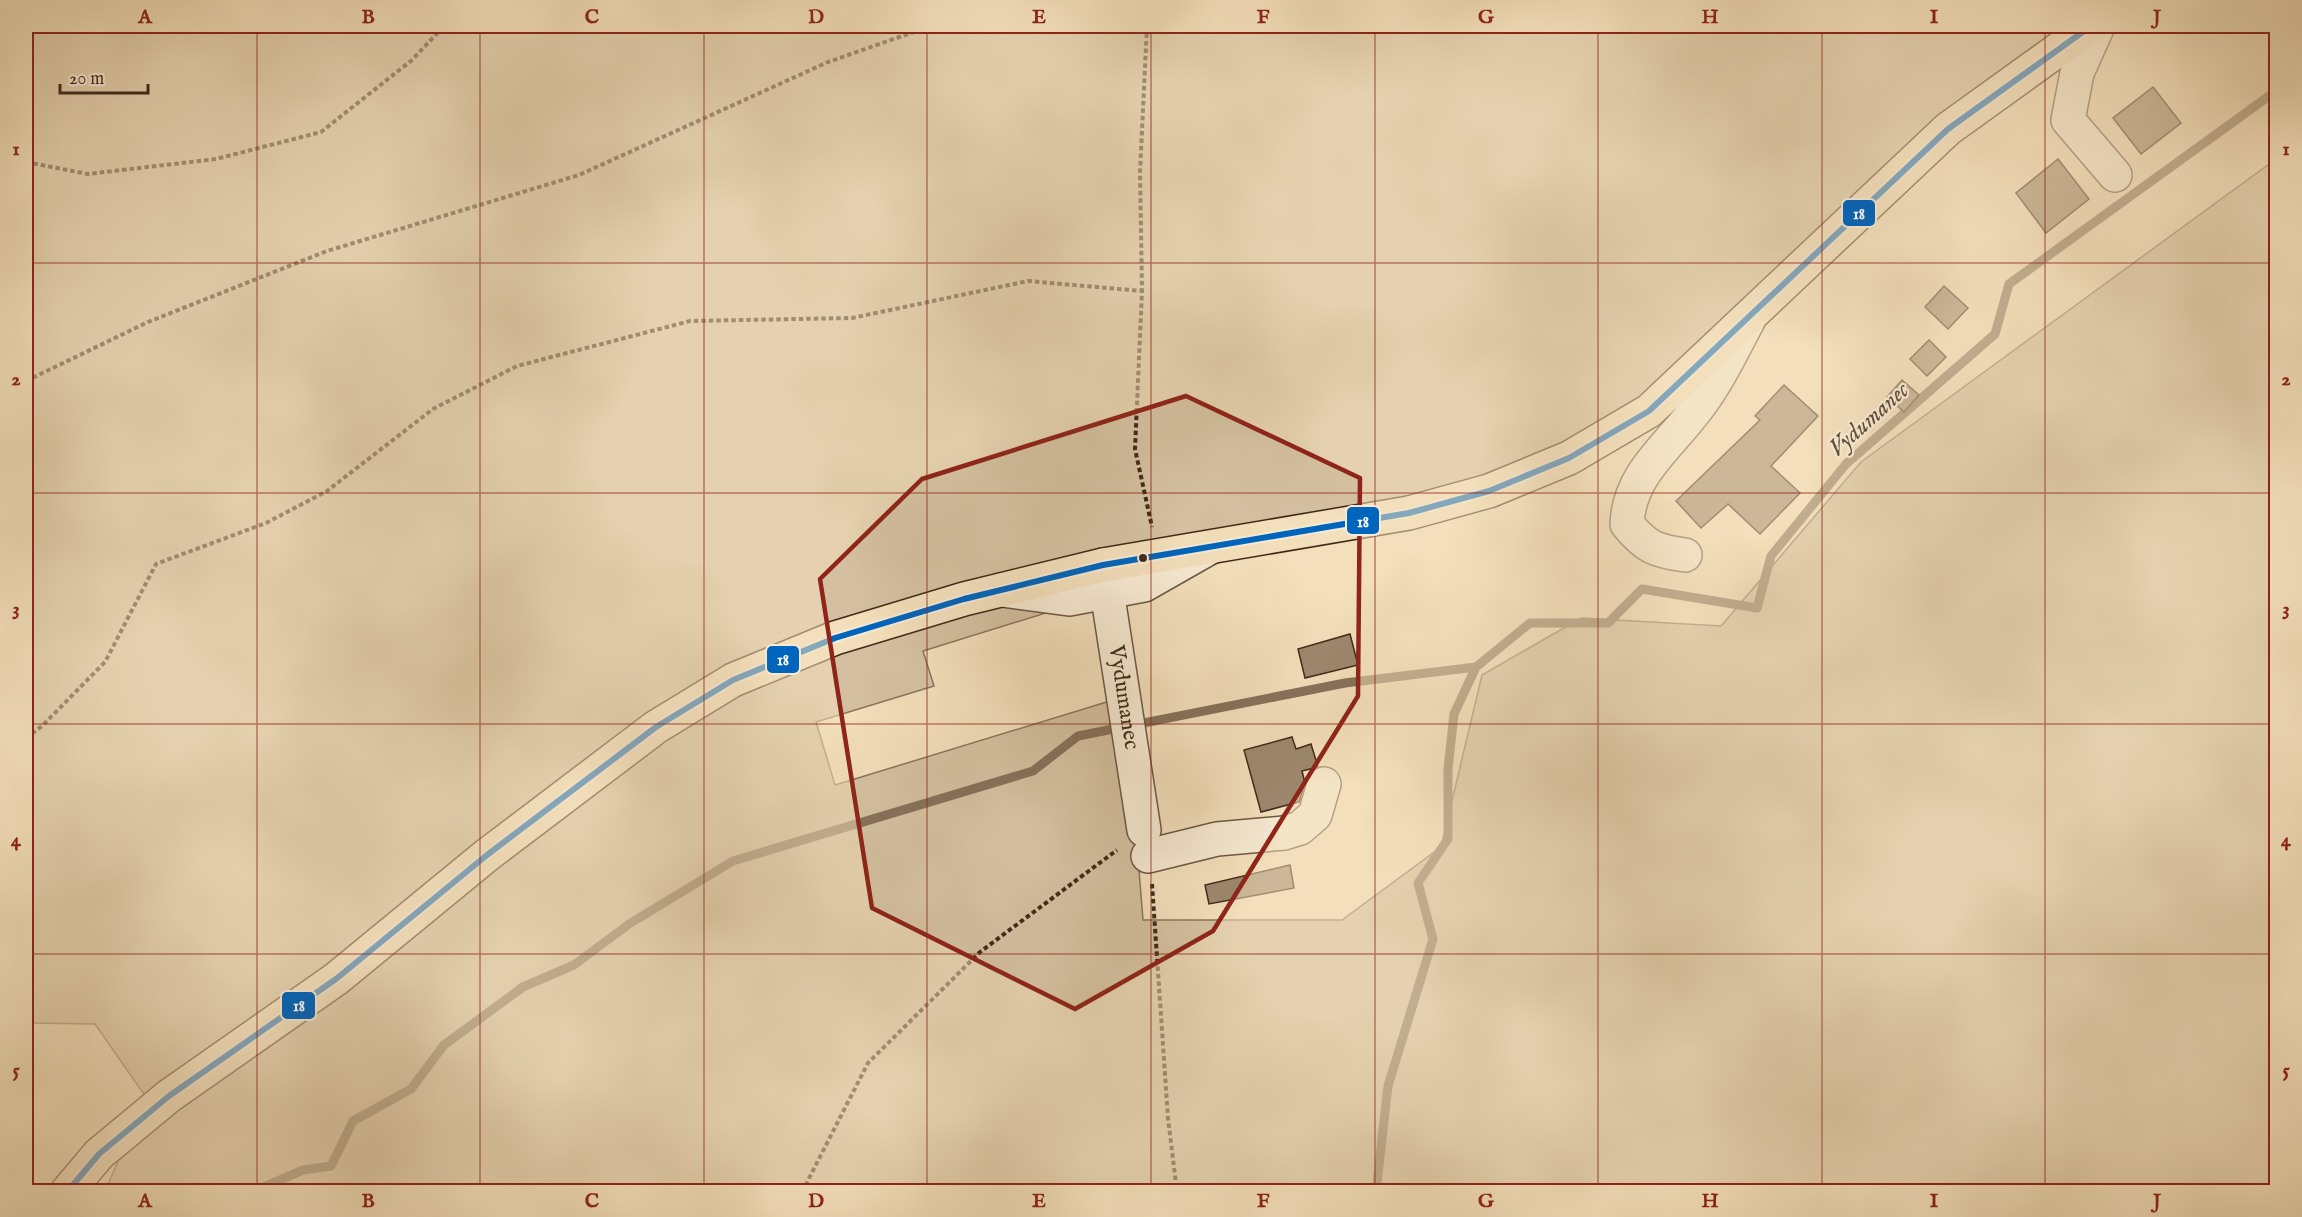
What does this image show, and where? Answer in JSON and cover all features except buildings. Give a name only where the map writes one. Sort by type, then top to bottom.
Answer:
[{"type":"main road","points":[[67,1191],[99,1154],[169,1096],[336,979],[487,855],[656,727],[733,680],[836,638],[1000,590],[1105,578],[1158,555],[1409,513],[1489,492],[1569,458],[1649,411],[1948,129],[2091,26]]},
{"type":"street","points":[[2098,26],[2077,73],[2068,120],[2115,175]]},
{"type":"street","points":[[1685,555],[1664,552],[1644,545],[1627,524],[1628,503],[1638,481],[1695,411],[1720,374],[1751,315]]},
{"type":"street","points":[[1105,578],[1144,585],[1214,546]]},
{"type":"street","name":"Vydumanec","points":[[1105,578],[1146,843]]},
{"type":"street","points":[[1146,843],[1284,833],[1300,828],[1315,814],[1324,784]]},
{"type":"path","points":[[26,162],[88,174],[216,159],[321,132],[412,60],[444,26]]},
{"type":"path","points":[[26,381],[148,322],[327,251],[579,175],[828,62],[932,26]]},
{"type":"path","points":[[1147,26],[1140,172],[1142,291],[1135,449],[1158,555]]},
{"type":"path","points":[[26,738],[42,726],[105,662],[156,564],[266,524],[327,492],[433,409],[517,366],[690,321],[852,318],[1028,281],[1142,291]]},
{"type":"path","points":[[802,1191],[868,1063],[980,952],[1146,843],[1155,909],[1168,1118],[1177,1191]]},
{"type":"highlighted area","points":[[1186,396],[1360,478],[1358,696],[1213,931],[1075,1009],[872,908],[820,579],[922,479]]},
{"type":"shaded area","points":[[26,26],[2081,26],[1578,455],[1115,572],[1143,920],[1342,920],[1441,847],[1482,675],[1581,618],[1721,626],[1861,462],[2276,159],[2276,1191],[105,1191],[131,1132],[157,1113],[95,1024],[26,1023]],"holes":[[[1094,598],[1123,697],[835,785],[816,722],[934,686],[923,651]]]},
{"type":"waterway","name":"Vydumanec","points":[[1376,1192],[1388,1086],[1433,939],[1418,883],[1448,839],[1448,769],[1454,714],[1476,667],[1530,623],[1608,623],[1642,589],[1757,608],[1771,556],[1846,464],[1995,334],[2009,284],[2276,91]]},
{"type":"waterway","points":[[252,1192],[303,1170],[331,1166],[353,1121],[411,1089],[444,1045],[523,987],[574,965],[629,924],[733,861],[1033,771],[1078,736],[1345,683],[1476,667]]},
{"type":"transit line","name":"18","points":[[67,1192],[99,1154],[169,1096],[336,979],[487,855],[656,727],[733,680],[835,638],[964,599],[1103,565],[1409,513],[1489,491],[1569,458],[1649,411],[1948,129],[2091,26]]}]
